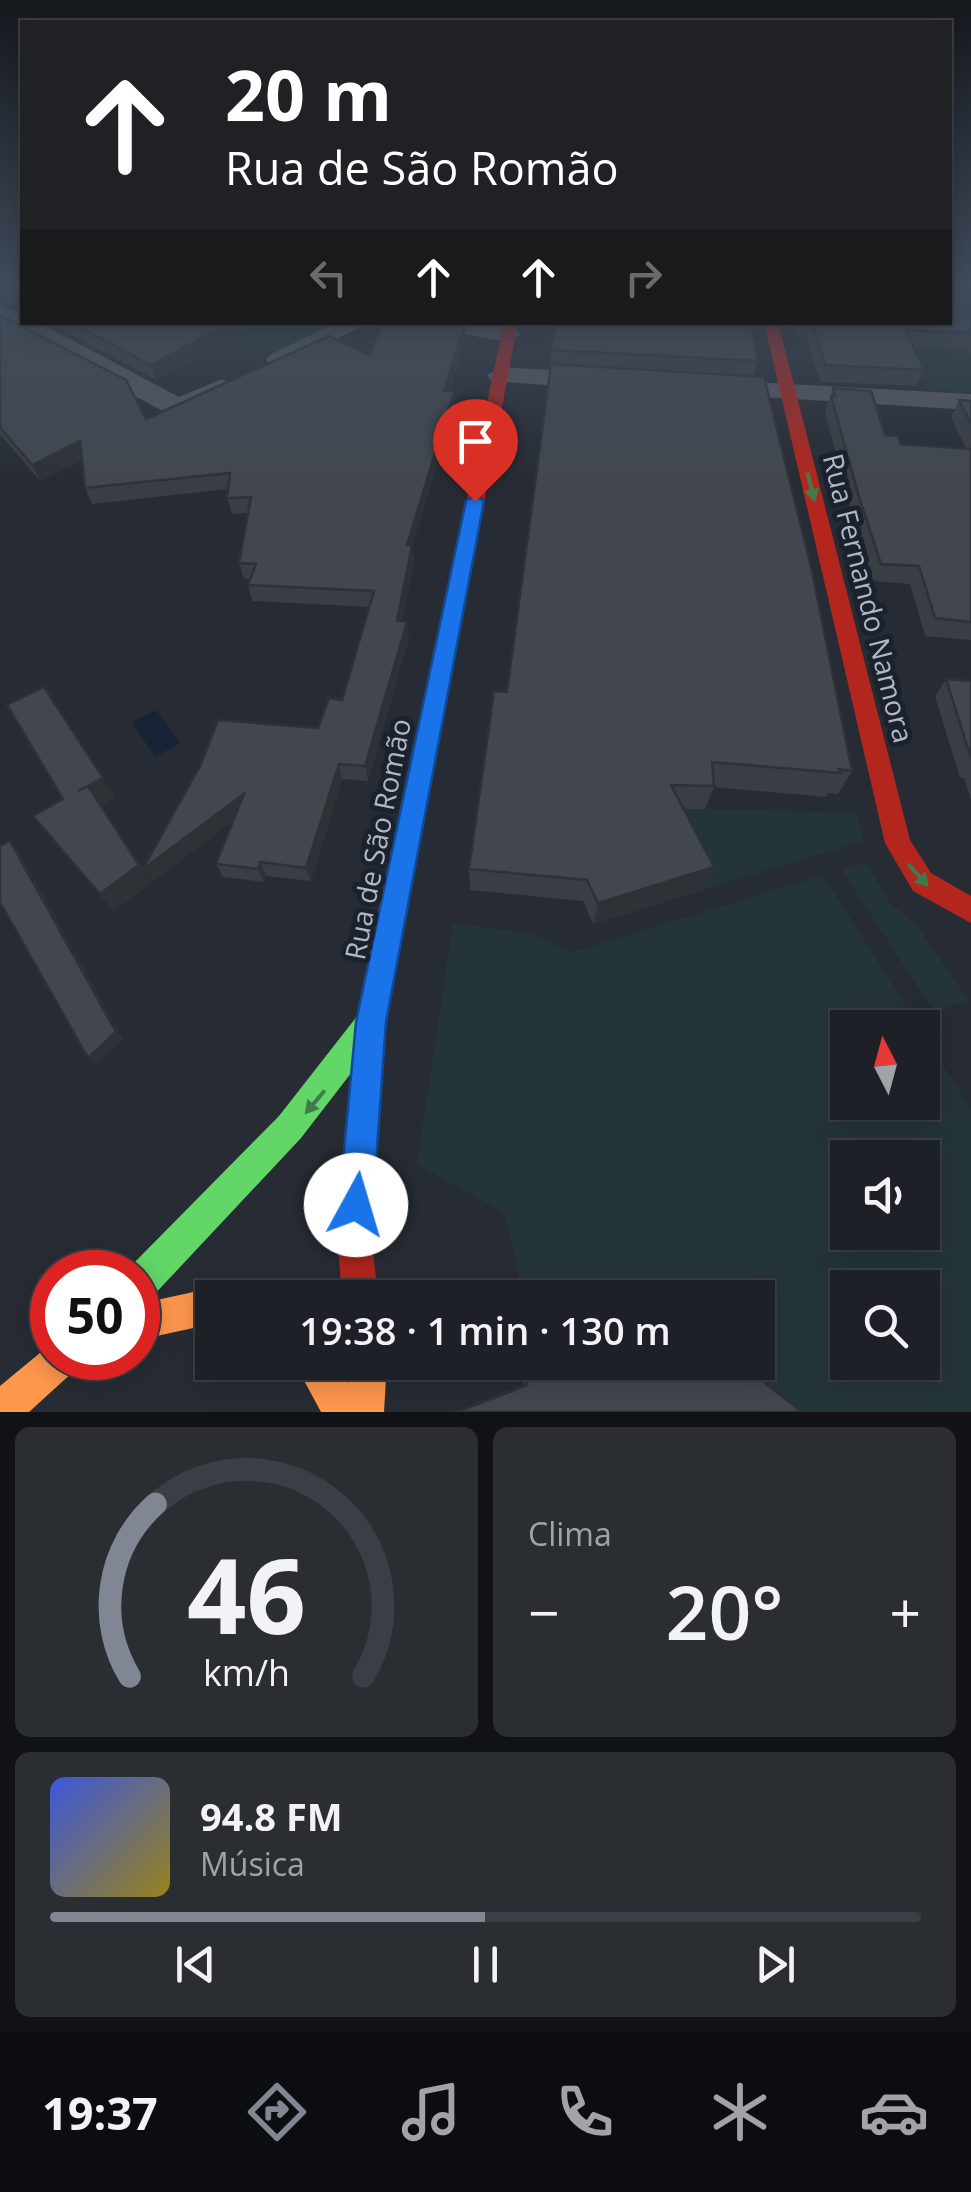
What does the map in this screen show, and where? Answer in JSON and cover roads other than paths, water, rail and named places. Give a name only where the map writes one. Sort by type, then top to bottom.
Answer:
[{"type":"main road","name":"Rua de São Romão","points":[[160,1262],[277,1146],[327,1087],[371,1022],[505,347]]},
{"type":"main road","name":"Rua Fernando Namora","points":[[777,347],[906,862],[922,882],[971,910]]},
{"type":"main road","points":[[358,1280],[354,1232],[371,1022]]},
{"type":"main road","points":[[160,1316],[195,1307]]},
{"type":"main road","points":[[0,1412],[36,1380]]},
{"type":"main road","points":[[324,1380],[343,1412]]},
{"type":"main road","points":[[365,1412],[367,1380]]},
{"type":"street","points":[[65,347],[178,408],[305,347]]},
{"type":"street","points":[[500,375],[621,382]]},
{"type":"street","points":[[732,389],[971,402]]},
{"type":"water","points":[[156,710],[180,743],[155,757],[132,722]]}]
